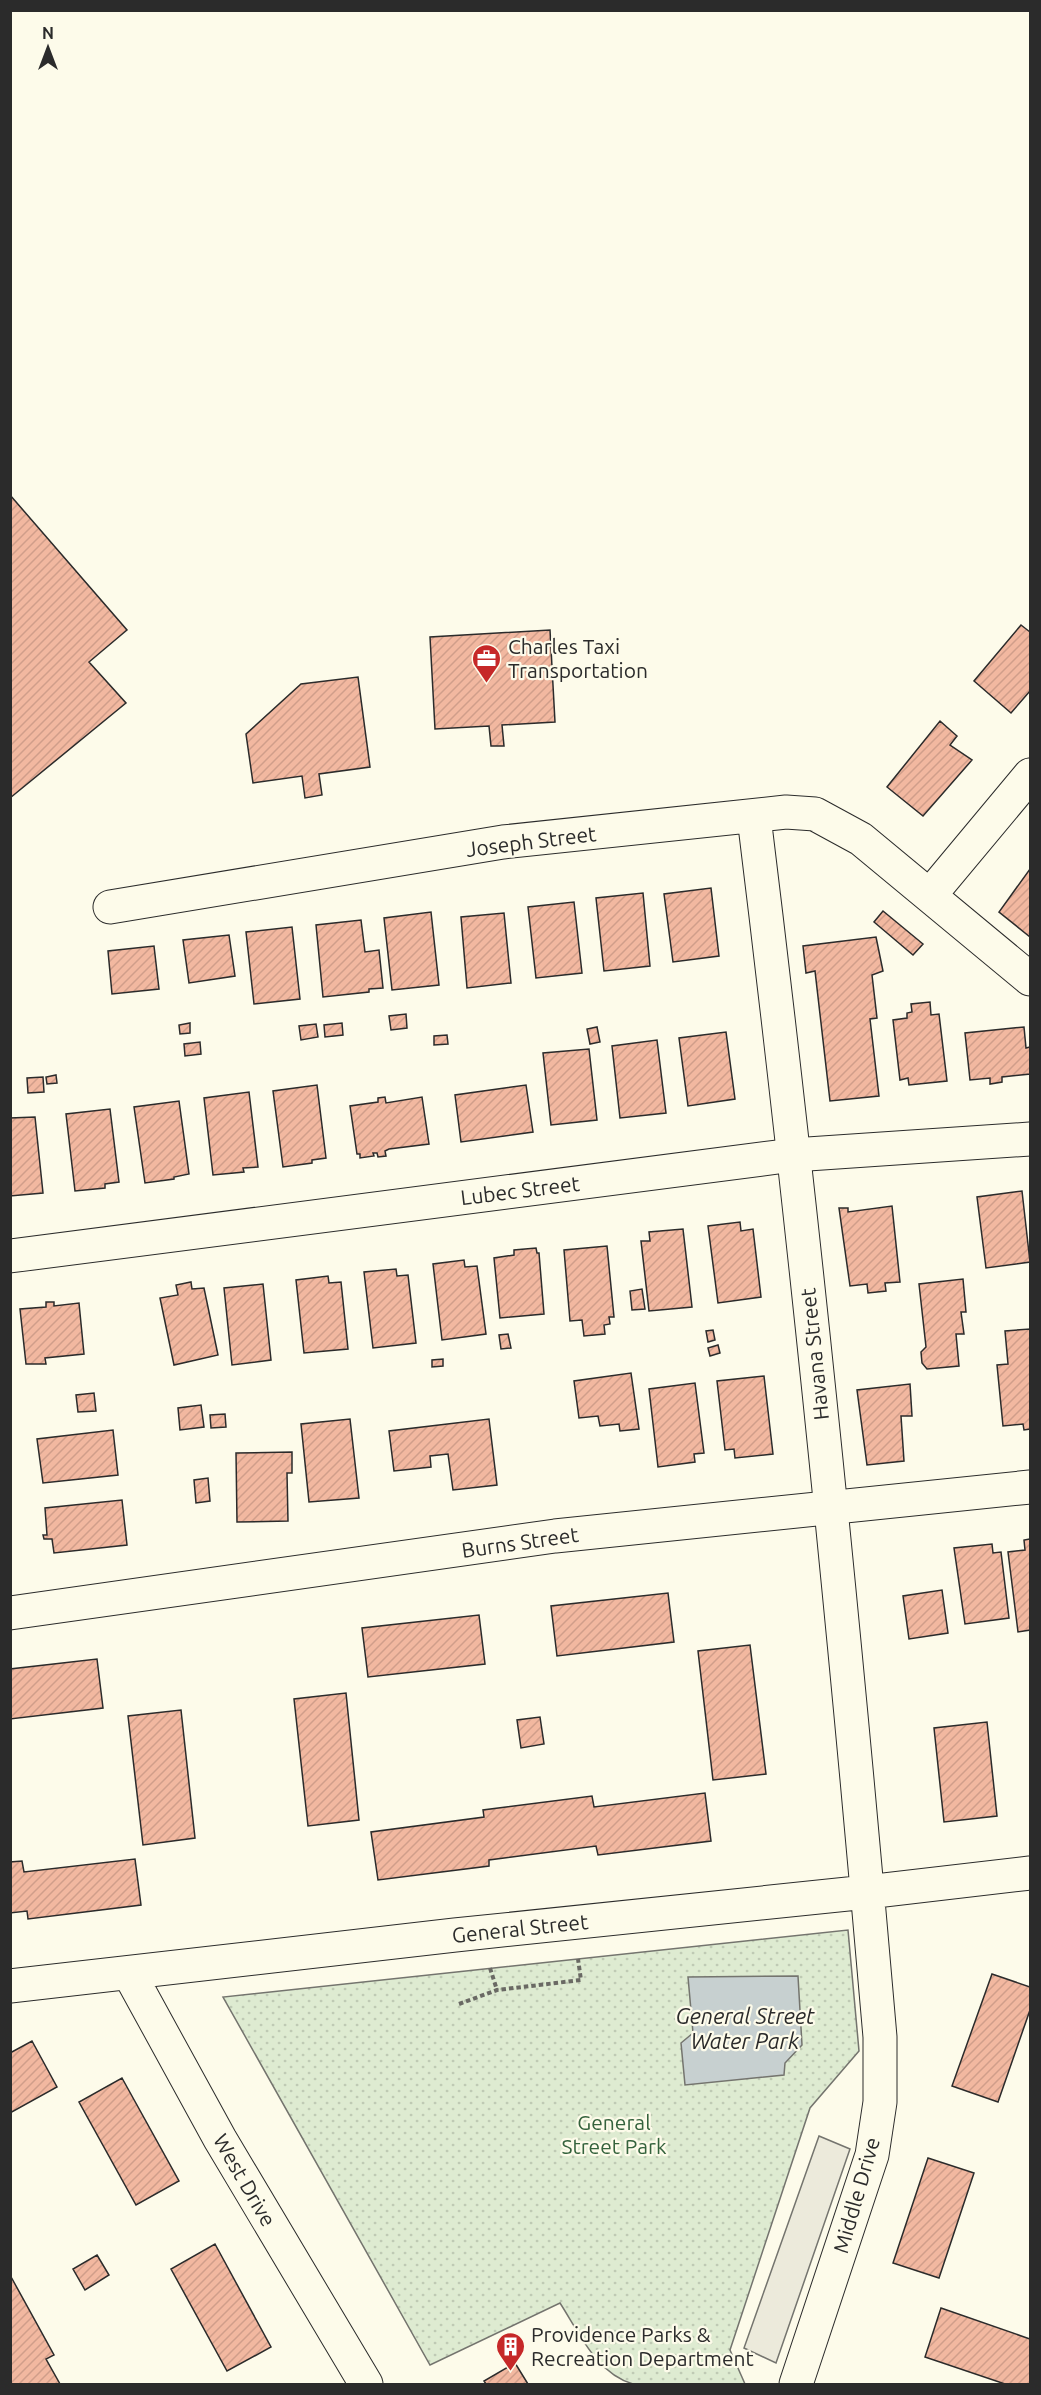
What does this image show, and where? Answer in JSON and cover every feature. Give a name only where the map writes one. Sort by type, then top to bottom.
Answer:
[{"type":"street","points":[[930,895],[1030,776]]},
{"type":"street","name":"Joseph Street","points":[[110,907],[503,842],[786,812],[815,814],[861,839],[1030,979]]},
{"type":"street","name":"Havana Street","points":[[754,817],[830,1506],[867,1892]]},
{"type":"street","name":"Lubec Street","points":[[10,1256],[793,1155],[1030,1140]]},
{"type":"street","name":"Burns Street","points":[[10,1613],[555,1536],[1030,1487]]},
{"type":"street","name":"General Street","points":[[10,1986],[1030,1873]]},
{"type":"street","name":"Middle Drive","points":[[795,2385],[872,2155],[880,2102],[880,2037],[867,1892]]},
{"type":"street","name":"West Drive","points":[[129,1973],[153,2021],[220,2139],[366,2385]]},
{"type":"path","points":[[459,2004],[497,1990],[581,1980],[578,1959]]},
{"type":"green space","name":"General Street Park","points":[[848,1930],[859,2051],[810,2108],[730,2350],[745,2384],[633,2384],[620,2379],[599,2362],[590,2351],[560,2303],[430,2365],[223,1997]]},
{"type":"shaded area","points":[[819,2136],[850,2149],[776,2363],[744,2348]]},
{"type":"water","name":"General Street Water Park","points":[[798,1976],[802,2045],[785,2063],[784,2075],[685,2085],[681,2043],[693,2033],[688,1977]]},
{"type":"building","points":[[10,495],[127,630],[89,662],[126,703],[10,798]]},
{"type":"building","points":[[1021,625],[1030,632],[1030,691],[1011,713],[974,681]]},
{"type":"building","points":[[550,630],[555,722],[502,725],[504,746],[491,746],[489,726],[435,729],[430,637]]},
{"type":"building","points":[[358,677],[370,767],[319,774],[322,795],[305,798],[302,776],[253,783],[246,734],[301,684]]},
{"type":"building","points":[[940,721],[957,736],[950,745],[972,760],[923,816],[887,787]]},
{"type":"building","points":[[1030,869],[1030,937],[999,912]]},
{"type":"building","points":[[711,888],[719,956],[673,962],[664,894]]},
{"type":"building","points":[[643,893],[650,966],[604,971],[596,898]]},
{"type":"building","points":[[574,902],[582,973],[536,978],[528,907]]},
{"type":"building","points":[[883,911],[923,944],[913,955],[874,922]]},
{"type":"building","points":[[431,912],[439,985],[392,990],[384,918]]},
{"type":"building","points":[[504,913],[511,983],[467,988],[461,917]]},
{"type":"building","points":[[361,920],[365,952],[379,950],[383,988],[369,989],[369,992],[323,997],[316,925]]},
{"type":"building","points":[[292,927],[300,999],[254,1004],[246,932]]},
{"type":"building","points":[[229,935],[235,976],[189,983],[183,940]]},
{"type":"building","points":[[876,937],[883,971],[872,975],[877,1018],[870,1019],[879,1096],[830,1101],[815,971],[806,973],[803,946]]},
{"type":"building","points":[[154,946],[159,989],[112,994],[108,951]]},
{"type":"building","points":[[930,1002],[931,1015],[939,1014],[947,1081],[909,1085],[908,1078],[900,1080],[893,1020],[907,1018],[907,1013],[912,1012],[911,1004]]},
{"type":"building","points":[[406,1014],[407,1028],[391,1030],[389,1016]]},
{"type":"building","points":[[190,1023],[190,1033],[180,1034],[179,1025]]},
{"type":"building","points":[[342,1023],[343,1035],[325,1037],[324,1025]]},
{"type":"building","points":[[316,1024],[318,1037],[301,1040],[299,1026]]},
{"type":"building","points":[[597,1027],[600,1042],[590,1044],[587,1029]]},
{"type":"building","points":[[1024,1027],[1026,1048],[1030,1047],[1030,1074],[1002,1077],[1002,1082],[990,1084],[990,1078],[970,1080],[965,1033]]},
{"type":"building","points":[[726,1032],[735,1099],[688,1106],[679,1038]]},
{"type":"building","points":[[447,1035],[448,1044],[434,1045],[434,1036]]},
{"type":"building","points":[[657,1040],[666,1113],[620,1118],[612,1046]]},
{"type":"building","points":[[200,1042],[201,1054],[185,1056],[184,1044]]},
{"type":"building","points":[[589,1049],[597,1120],[551,1125],[543,1053]]},
{"type":"building","points":[[56,1075],[57,1083],[47,1084],[46,1077]]},
{"type":"building","points":[[43,1077],[44,1092],[28,1093],[27,1078]]},
{"type":"building","points":[[317,1085],[326,1158],[312,1160],[312,1163],[283,1167],[273,1091]]},
{"type":"building","points":[[526,1085],[533,1132],[461,1142],[455,1095]]},
{"type":"building","points":[[249,1092],[258,1167],[243,1168],[244,1172],[213,1175],[204,1098]]},
{"type":"building","points":[[385,1097],[386,1103],[422,1097],[429,1144],[389,1149],[385,1151],[386,1156],[378,1157],[377,1153],[373,1153],[374,1156],[360,1158],[360,1154],[357,1154],[350,1106],[378,1102],[378,1098]]},
{"type":"building","points":[[179,1101],[189,1174],[174,1177],[174,1179],[145,1183],[134,1107]]},
{"type":"building","points":[[110,1109],[119,1182],[105,1184],[105,1188],[75,1191],[66,1114]]},
{"type":"building","points":[[35,1117],[43,1193],[10,1196],[10,1118]]},
{"type":"building","points":[[1022,1191],[1030,1262],[986,1268],[977,1197]]},
{"type":"building","points":[[892,1206],[900,1282],[885,1283],[886,1291],[868,1293],[867,1284],[850,1286],[839,1208],[848,1208],[848,1212]]},
{"type":"building","points":[[740,1222],[741,1231],[753,1229],[761,1297],[718,1303],[708,1226]]},
{"type":"building","points":[[683,1229],[692,1307],[649,1311],[641,1241],[650,1241],[649,1232]]},
{"type":"building","points":[[607,1246],[614,1317],[609,1317],[610,1324],[604,1325],[605,1334],[584,1336],[582,1320],[570,1321],[564,1250]]},
{"type":"building","points":[[536,1248],[539,1253],[544,1314],[500,1318],[494,1258],[514,1255],[514,1250]]},
{"type":"building","points":[[464,1260],[465,1267],[477,1266],[486,1334],[442,1340],[433,1264]]},
{"type":"building","points":[[396,1269],[397,1276],[408,1275],[416,1343],[373,1348],[364,1272]]},
{"type":"building","points":[[328,1276],[329,1283],[341,1282],[348,1349],[304,1353],[296,1280]]},
{"type":"building","points":[[963,1279],[966,1312],[961,1312],[964,1334],[956,1334],[959,1366],[927,1369],[922,1363],[921,1352],[926,1347],[919,1284]]},
{"type":"building","points":[[191,1282],[192,1289],[204,1288],[218,1355],[174,1365],[160,1298],[178,1295],[176,1285]]},
{"type":"building","points":[[263,1284],[271,1360],[232,1365],[224,1288]]},
{"type":"building","points":[[642,1289],[645,1309],[632,1310],[630,1291]]},
{"type":"building","points":[[46,1302],[54,1302],[54,1306],[79,1303],[84,1354],[45,1358],[46,1364],[26,1364],[20,1309],[46,1307]]},
{"type":"building","points":[[1030,1329],[1030,1429],[1024,1430],[1023,1424],[1003,1426],[997,1365],[1008,1364],[1005,1331]]},
{"type":"building","points":[[713,1330],[715,1340],[708,1342],[706,1331]]},
{"type":"building","points":[[508,1334],[511,1348],[501,1349],[499,1335]]},
{"type":"building","points":[[718,1345],[720,1353],[710,1356],[708,1348]]},
{"type":"building","points":[[443,1359],[443,1366],[432,1367],[432,1360]]},
{"type":"building","points":[[631,1373],[639,1429],[620,1431],[619,1424],[600,1426],[598,1416],[579,1418],[574,1381]]},
{"type":"building","points":[[764,1376],[773,1454],[735,1458],[734,1449],[725,1450],[717,1381]]},
{"type":"building","points":[[695,1383],[704,1453],[694,1454],[695,1462],[658,1467],[649,1389]]},
{"type":"building","points":[[910,1384],[912,1416],[901,1416],[904,1461],[867,1465],[857,1390]]},
{"type":"building","points":[[94,1393],[96,1411],[78,1412],[76,1395]]},
{"type":"building","points":[[201,1405],[204,1427],[180,1430],[178,1408]]},
{"type":"building","points":[[225,1414],[226,1427],[211,1428],[210,1415]]},
{"type":"building","points":[[350,1419],[359,1498],[309,1502],[301,1424]]},
{"type":"building","points":[[489,1419],[497,1485],[453,1490],[448,1454],[430,1456],[431,1467],[394,1471],[389,1431]]},
{"type":"building","points":[[113,1430],[118,1475],[43,1483],[37,1439]]},
{"type":"building","points":[[292,1452],[292,1473],[287,1473],[288,1521],[237,1522],[236,1453]]},
{"type":"building","points":[[208,1478],[210,1501],[196,1503],[194,1480]]},
{"type":"building","points":[[122,1500],[127,1545],[54,1553],[52,1539],[44,1539],[43,1535],[47,1535],[45,1508]]},
{"type":"building","points":[[1030,1539],[1030,1630],[1018,1632],[1008,1552],[1025,1550],[1024,1540]]},
{"type":"building","points":[[992,1544],[993,1553],[1001,1552],[1009,1618],[965,1624],[954,1548]]},
{"type":"building","points":[[942,1590],[948,1633],[909,1639],[903,1596]]},
{"type":"building","points":[[668,1593],[674,1642],[557,1656],[551,1606]]},
{"type":"building","points":[[479,1615],[485,1664],[368,1677],[362,1628]]},
{"type":"building","points":[[750,1645],[766,1774],[713,1780],[698,1651]]},
{"type":"building","points":[[97,1659],[103,1708],[10,1719],[10,1669]]},
{"type":"building","points":[[346,1693],[359,1820],[308,1826],[294,1699]]},
{"type":"building","points":[[181,1710],[195,1838],[143,1845],[128,1716]]},
{"type":"building","points":[[540,1717],[544,1744],[521,1748],[517,1720]]},
{"type":"building","points":[[987,1722],[997,1816],[944,1822],[934,1728]]},
{"type":"building","points":[[705,1793],[711,1841],[598,1855],[596,1846],[489,1860],[489,1866],[378,1880],[371,1832],[484,1817],[483,1810],[592,1796],[594,1807]]},
{"type":"building","points":[[135,1859],[141,1905],[28,1919],[27,1911],[10,1913],[10,1862],[22,1861],[24,1872]]},
{"type":"building","points":[[992,1974],[1030,1987],[1030,2010],[998,2102],[952,2086]]},
{"type":"building","points":[[32,2041],[57,2087],[10,2113],[10,2053]]},
{"type":"building","points":[[122,2078],[179,2181],[136,2205],[79,2102]]},
{"type":"building","points":[[928,2158],[974,2173],[939,2278],[893,2263]]},
{"type":"building","points":[[215,2244],[271,2347],[227,2371],[171,2269]]},
{"type":"building","points":[[97,2255],[109,2275],[85,2290],[73,2269]]},
{"type":"building","points":[[10,2275],[54,2355],[46,2359],[60,2384],[10,2384]]},
{"type":"building","points":[[941,2308],[1030,2339],[1030,2384],[1005,2384],[925,2357]]},
{"type":"building","name":"Providence Parks & Recreation Department","points":[[515,2363],[528,2384],[486,2384],[484,2381]]},
{"type":"place","name":"Charles Taxi Transportation","points":[[487,684]]},
{"type":"place","name":"Providence Parks & Recreation Department","points":[[510,2372]]}]
